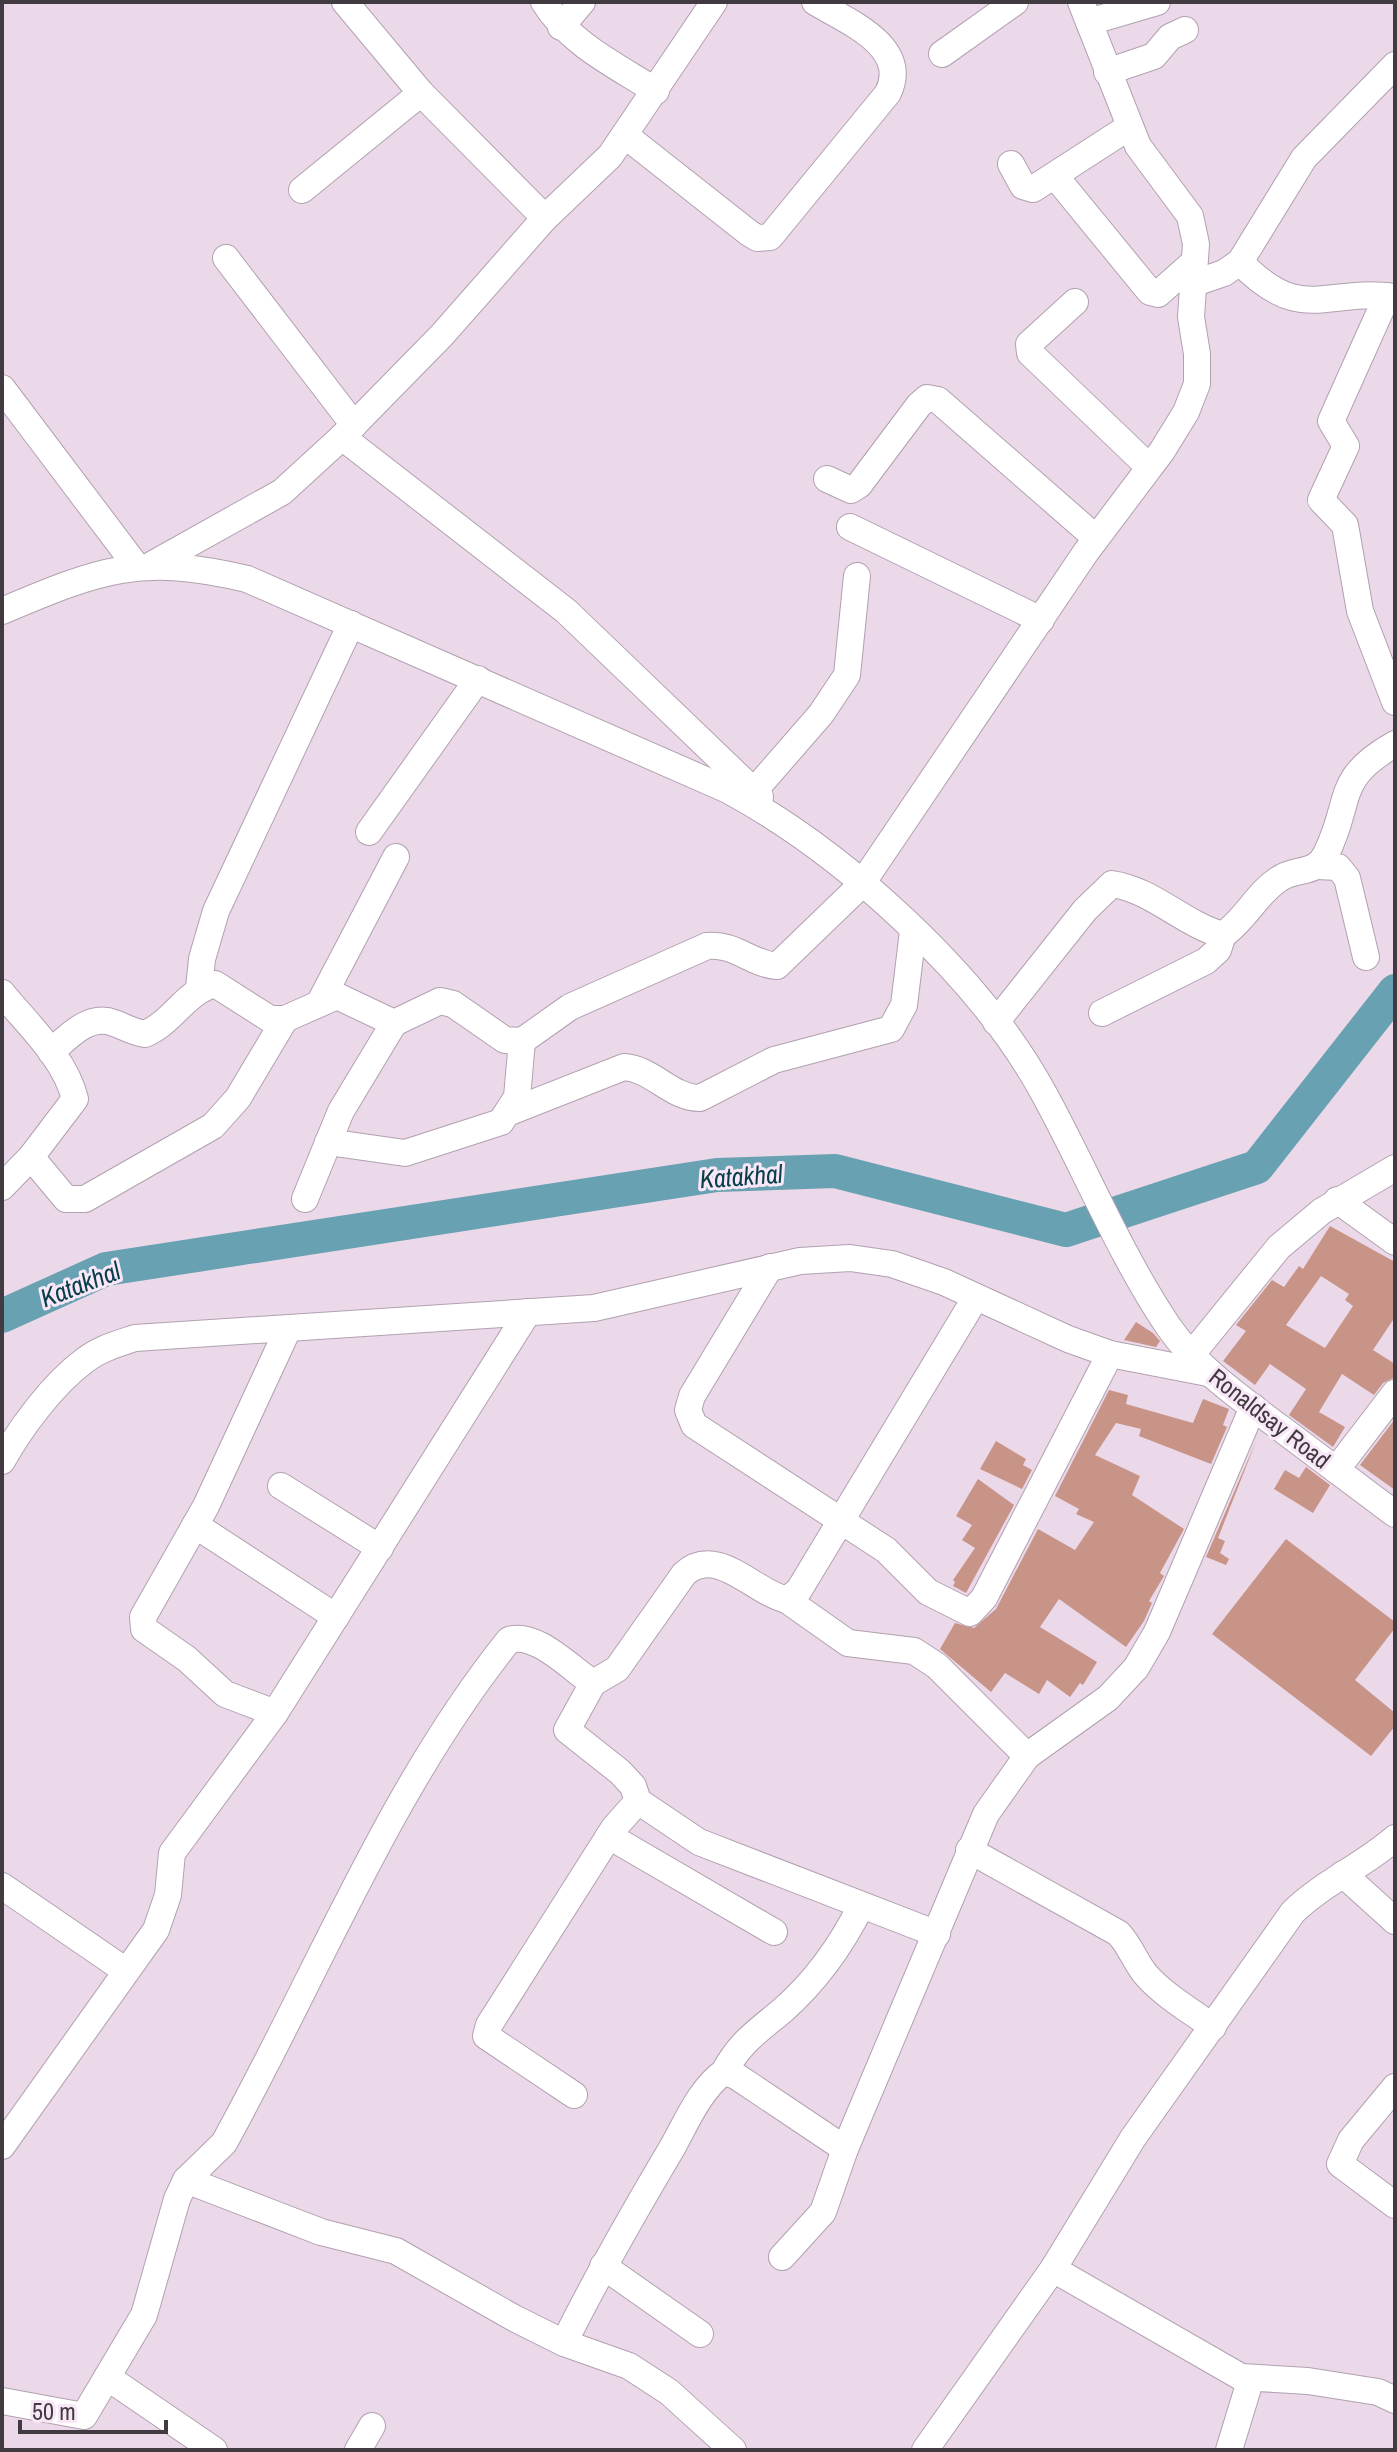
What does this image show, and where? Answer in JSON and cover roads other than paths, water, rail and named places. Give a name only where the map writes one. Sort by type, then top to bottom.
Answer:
[{"type":"street","points":[[345,2],[421,93],[545,218]]},
{"type":"street","points":[[544,2],[561,27],[577,41],[656,91]]},
{"type":"street","points":[[561,27],[582,2]]},
{"type":"street","points":[[145,565],[282,492],[348,431],[442,335],[545,218],[626,136],[714,2]]},
{"type":"street","points":[[626,136],[749,233],[757,238],[770,237],[888,93],[895,78],[893,63],[884,48],[815,2]]},
{"type":"street","points":[[942,54],[1015,2]]},
{"type":"street","points":[[305,1199],[355,1085],[394,1023],[440,1001],[453,1004],[505,1040],[522,1041],[570,1007],[707,946],[722,944],[764,965],[777,966],[861,885],[1096,538],[1186,412],[1197,384],[1193,273],[1196,244],[1190,216],[1155,172],[1129,127],[1085,12],[1157,2]]},
{"type":"street","points":[[1107,72],[1154,56],[1170,37],[1185,30]]},
{"type":"street","points":[[1055,176],[1150,292],[1158,294],[1193,273],[1224,273],[1240,262],[1304,158],[1395,65]]},
{"type":"street","points":[[302,190],[421,93]]},
{"type":"street","points":[[1011,164],[1023,186],[1033,189],[1129,127]]},
{"type":"street","points":[[226,258],[348,431],[566,611],[794,829]]},
{"type":"street","points":[[1240,262],[1261,284],[1289,296],[1326,301],[1391,296]]},
{"type":"street","points":[[1391,296],[1331,421],[1346,446],[1321,500],[1345,525],[1360,611],[1395,702]]},
{"type":"street","points":[[1075,302],[1029,344],[1030,353],[1149,467]]},
{"type":"street","points":[[2,388],[145,565]]},
{"type":"street","points":[[827,479],[851,490],[859,485],[919,405],[927,398],[938,400],[1096,538]]},
{"type":"street","points":[[850,527],[1041,620]]},
{"type":"street","points":[[2,611],[97,573],[145,565],[197,567],[247,579],[728,790],[794,829]]},
{"type":"street","points":[[754,791],[821,714],[847,675],[857,576]]},
{"type":"street","points":[[199,988],[204,947],[216,911],[351,624]]},
{"type":"street","points":[[369,832],[478,679]]},
{"type":"street","points":[[1102,1013],[1206,961],[1218,950],[1223,935],[1237,926],[1280,878],[1306,873],[1317,866],[1326,854],[1352,777],[1366,761],[1395,744]]},
{"type":"street","name":"Ronaldsay Road","points":[[794,829],[913,931],[968,985],[1041,1088],[1169,1326],[1200,1363],[1395,1514]]},
{"type":"street","points":[[321,1000],[396,857]]},
{"type":"street","points":[[1317,866],[1338,867],[1347,878],[1366,957]]},
{"type":"street","points":[[996,1022],[1085,910],[1112,884],[1130,886],[1207,931],[1223,935]]},
{"type":"street","points":[[510,1112],[624,1067],[649,1073],[689,1098],[700,1098],[782,1057],[891,1029],[904,1005],[913,931]]},
{"type":"street","points":[[51,1052],[80,1027],[96,1020],[145,1034],[157,1029],[199,988],[215,984],[270,1019],[285,1019],[321,1000],[337,996],[353,1000],[394,1023]]},
{"type":"street","points":[[2,993],[51,1052],[70,1081],[75,1099],[31,1157],[2,1187]]},
{"type":"street","points":[[31,1157],[66,1199],[85,1199],[213,1126],[238,1098],[285,1019]]},
{"type":"street","points":[[328,1142],[405,1153],[501,1122],[510,1112],[521,1077],[522,1041]]},
{"type":"street","points":[[4,1455],[54,1391],[83,1361],[107,1347],[135,1338],[594,1308],[800,1261],[850,1258],[892,1264],[1110,1354],[1200,1363],[1279,1247],[1337,1200],[1395,1168]]},
{"type":"street","points":[[1337,1200],[1395,1242]]},
{"type":"street","points":[[770,1267],[692,1396],[688,1410],[694,1425],[886,1550],[928,1592],[970,1613],[978,1609],[1110,1354]]},
{"type":"street","points":[[787,1600],[799,1590],[976,1297]]},
{"type":"street","points":[[2,2146],[156,1930],[165,1910],[172,1853],[275,1713],[528,1312]]},
{"type":"street","points":[[275,1713],[225,1694],[187,1659],[144,1629],[143,1617],[195,1525],[288,1329]]},
{"type":"street","points":[[1336,1470],[1395,1393]]},
{"type":"street","points":[[782,2257],[823,2212],[845,2149],[986,1814],[1027,1756],[1108,1698],[1136,1668],[1157,1632],[1253,1407]]},
{"type":"street","points":[[281,1486],[380,1548]]},
{"type":"street","points":[[195,1525],[336,1617]]},
{"type":"street","points":[[937,1934],[699,1842],[638,1801],[633,1786],[620,1772],[567,1730],[593,1683],[617,1669],[695,1564],[709,1562],[726,1568],[773,1596],[787,1600],[848,1643],[914,1651],[937,1666],[1027,1756]]},
{"type":"street","points":[[2,2401],[84,2416],[144,2315],[177,2199],[186,2180],[224,2143],[392,1819],[448,1724],[509,1640],[520,1636],[533,1641],[593,1683]]},
{"type":"street","points":[[574,2095],[486,2036],[489,2025],[609,1836],[638,1801]]},
{"type":"street","points":[[609,1836],[774,1932]]},
{"type":"street","points":[[925,2450],[1053,2269],[1133,2138],[1293,1912],[1313,1893],[1373,1858],[1395,1838]]},
{"type":"street","points":[[969,1850],[1118,1933],[1131,1946],[1143,1972],[1155,1984],[1213,2027]]},
{"type":"street","points":[[1343,1874],[1395,1921]]},
{"type":"street","points":[[2,1886],[126,1971]]},
{"type":"street","points":[[564,2343],[603,2266],[713,2080],[724,2072],[754,2031],[783,2010],[835,1954],[861,1906]]},
{"type":"street","points":[[724,2072],[736,2076],[845,2149]]},
{"type":"street","points":[[1395,2087],[1351,2140],[1340,2164],[1395,2205]]},
{"type":"street","points":[[186,2180],[321,2232],[396,2251],[564,2343],[647,2376],[724,2447]]},
{"type":"street","points":[[603,2266],[700,2334]]},
{"type":"street","points":[[1053,2269],[1241,2377],[1308,2381],[1378,2392],[1395,2400]]},
{"type":"street","points":[[107,2377],[214,2450]]},
{"type":"street","points":[[1229,2450],[1251,2378]]},
{"type":"street","points":[[358,2450],[372,2426]]},
{"type":"waterway","name":"Katakhal","points":[[2,1316],[106,1269],[717,1175],[835,1171],[1066,1230],[1257,1167],[1395,991]]}]
